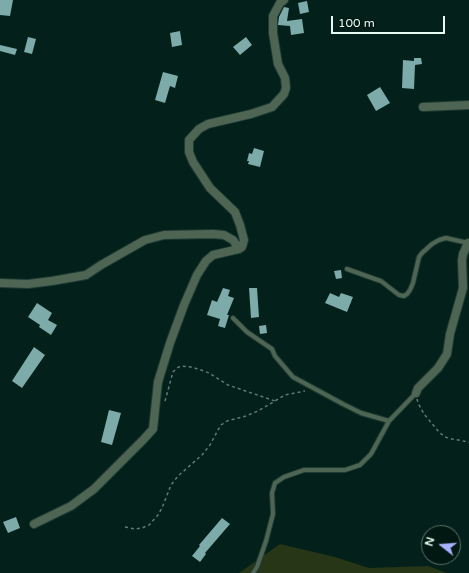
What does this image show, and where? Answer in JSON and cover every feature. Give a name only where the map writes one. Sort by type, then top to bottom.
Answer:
[{"type":"street","points":[[34,524],[71,506],[94,489],[153,429],[158,382],[170,343],[197,275],[206,261],[213,255],[242,247],[244,240],[235,212],[210,188],[193,162],[189,152],[190,140],[199,129],[208,124],[251,114],[272,107],[284,94],[286,88],[285,78],[278,64],[273,33],[273,16],[280,3],[284,0]]},
{"type":"street","points":[[423,107],[469,104]]},
{"type":"street","points":[[0,283],[28,284],[86,275],[145,240],[164,235],[224,235],[233,240],[239,249]]},
{"type":"street","points":[[416,393],[418,388],[438,368],[447,354],[450,334],[463,288],[462,260],[468,243]]},
{"type":"lane","points":[[347,269],[375,278],[399,295],[404,296],[410,290],[413,283],[419,257],[432,244],[446,238],[468,243]]},
{"type":"lane","points":[[234,318],[247,332],[272,349],[293,377],[361,413],[389,421]]},
{"type":"lane","points":[[253,573],[257,568],[273,514],[272,493],[275,483],[284,477],[304,470],[345,470],[360,464],[370,454],[389,421],[416,393]]},
{"type":"path","points":[[164,404],[173,372],[180,366],[191,366],[202,370],[228,385],[275,401]]},
{"type":"path","points":[[125,527],[135,529],[150,525],[162,508],[171,485],[178,476],[202,455],[210,445],[218,430],[227,421],[258,411],[285,395],[315,389]]},
{"type":"path","points":[[416,393],[418,403],[424,414],[439,432],[452,440],[469,442]]},
{"type":"green space","points":[[280,544],[335,557],[369,568],[428,566],[447,573],[239,573]]},
{"type":"building","points":[[0,0],[13,0],[10,16],[0,15]]},
{"type":"building","points":[[307,1],[309,12],[300,14],[298,3]]},
{"type":"building","points":[[284,7],[289,8],[287,21],[302,19],[304,33],[291,35],[290,26],[278,25],[279,17]]},
{"type":"building","points":[[180,31],[182,45],[172,47],[170,33]]},
{"type":"building","points":[[28,37],[36,39],[32,54],[24,52]]},
{"type":"building","points":[[246,37],[252,45],[240,55],[233,47]]},
{"type":"building","points":[[0,45],[17,49],[15,55],[0,51]]},
{"type":"building","points":[[414,58],[421,58],[422,64],[415,65],[414,89],[402,88],[403,60],[414,61]]},
{"type":"building","points":[[163,72],[178,76],[175,88],[170,86],[165,103],[155,100]]},
{"type":"building","points":[[380,87],[390,103],[376,111],[367,95]]},
{"type":"building","points":[[254,148],[264,151],[260,167],[248,164],[249,161],[247,161],[249,153],[252,154]]},
{"type":"building","points":[[341,270],[342,278],[336,279],[334,271]]},
{"type":"building","points":[[223,288],[230,290],[228,296],[234,298],[227,315],[229,315],[225,328],[218,326],[220,319],[207,315],[212,300],[217,302]]},
{"type":"building","points":[[249,288],[257,288],[259,317],[251,318]]},
{"type":"building","points":[[330,293],[339,297],[341,293],[353,297],[347,312],[325,303]]},
{"type":"building","points":[[37,303],[52,313],[48,320],[57,325],[51,335],[28,317]]},
{"type":"building","points":[[266,325],[267,333],[260,334],[259,326]]},
{"type":"building","points":[[34,347],[45,355],[22,388],[12,381]]},
{"type":"building","points":[[109,410],[121,413],[112,445],[101,442]]},
{"type":"building","points":[[16,517],[20,528],[8,533],[3,522]]},
{"type":"building","points":[[222,518],[230,524],[205,553],[206,554],[200,562],[192,556],[200,546],[199,545]]}]
